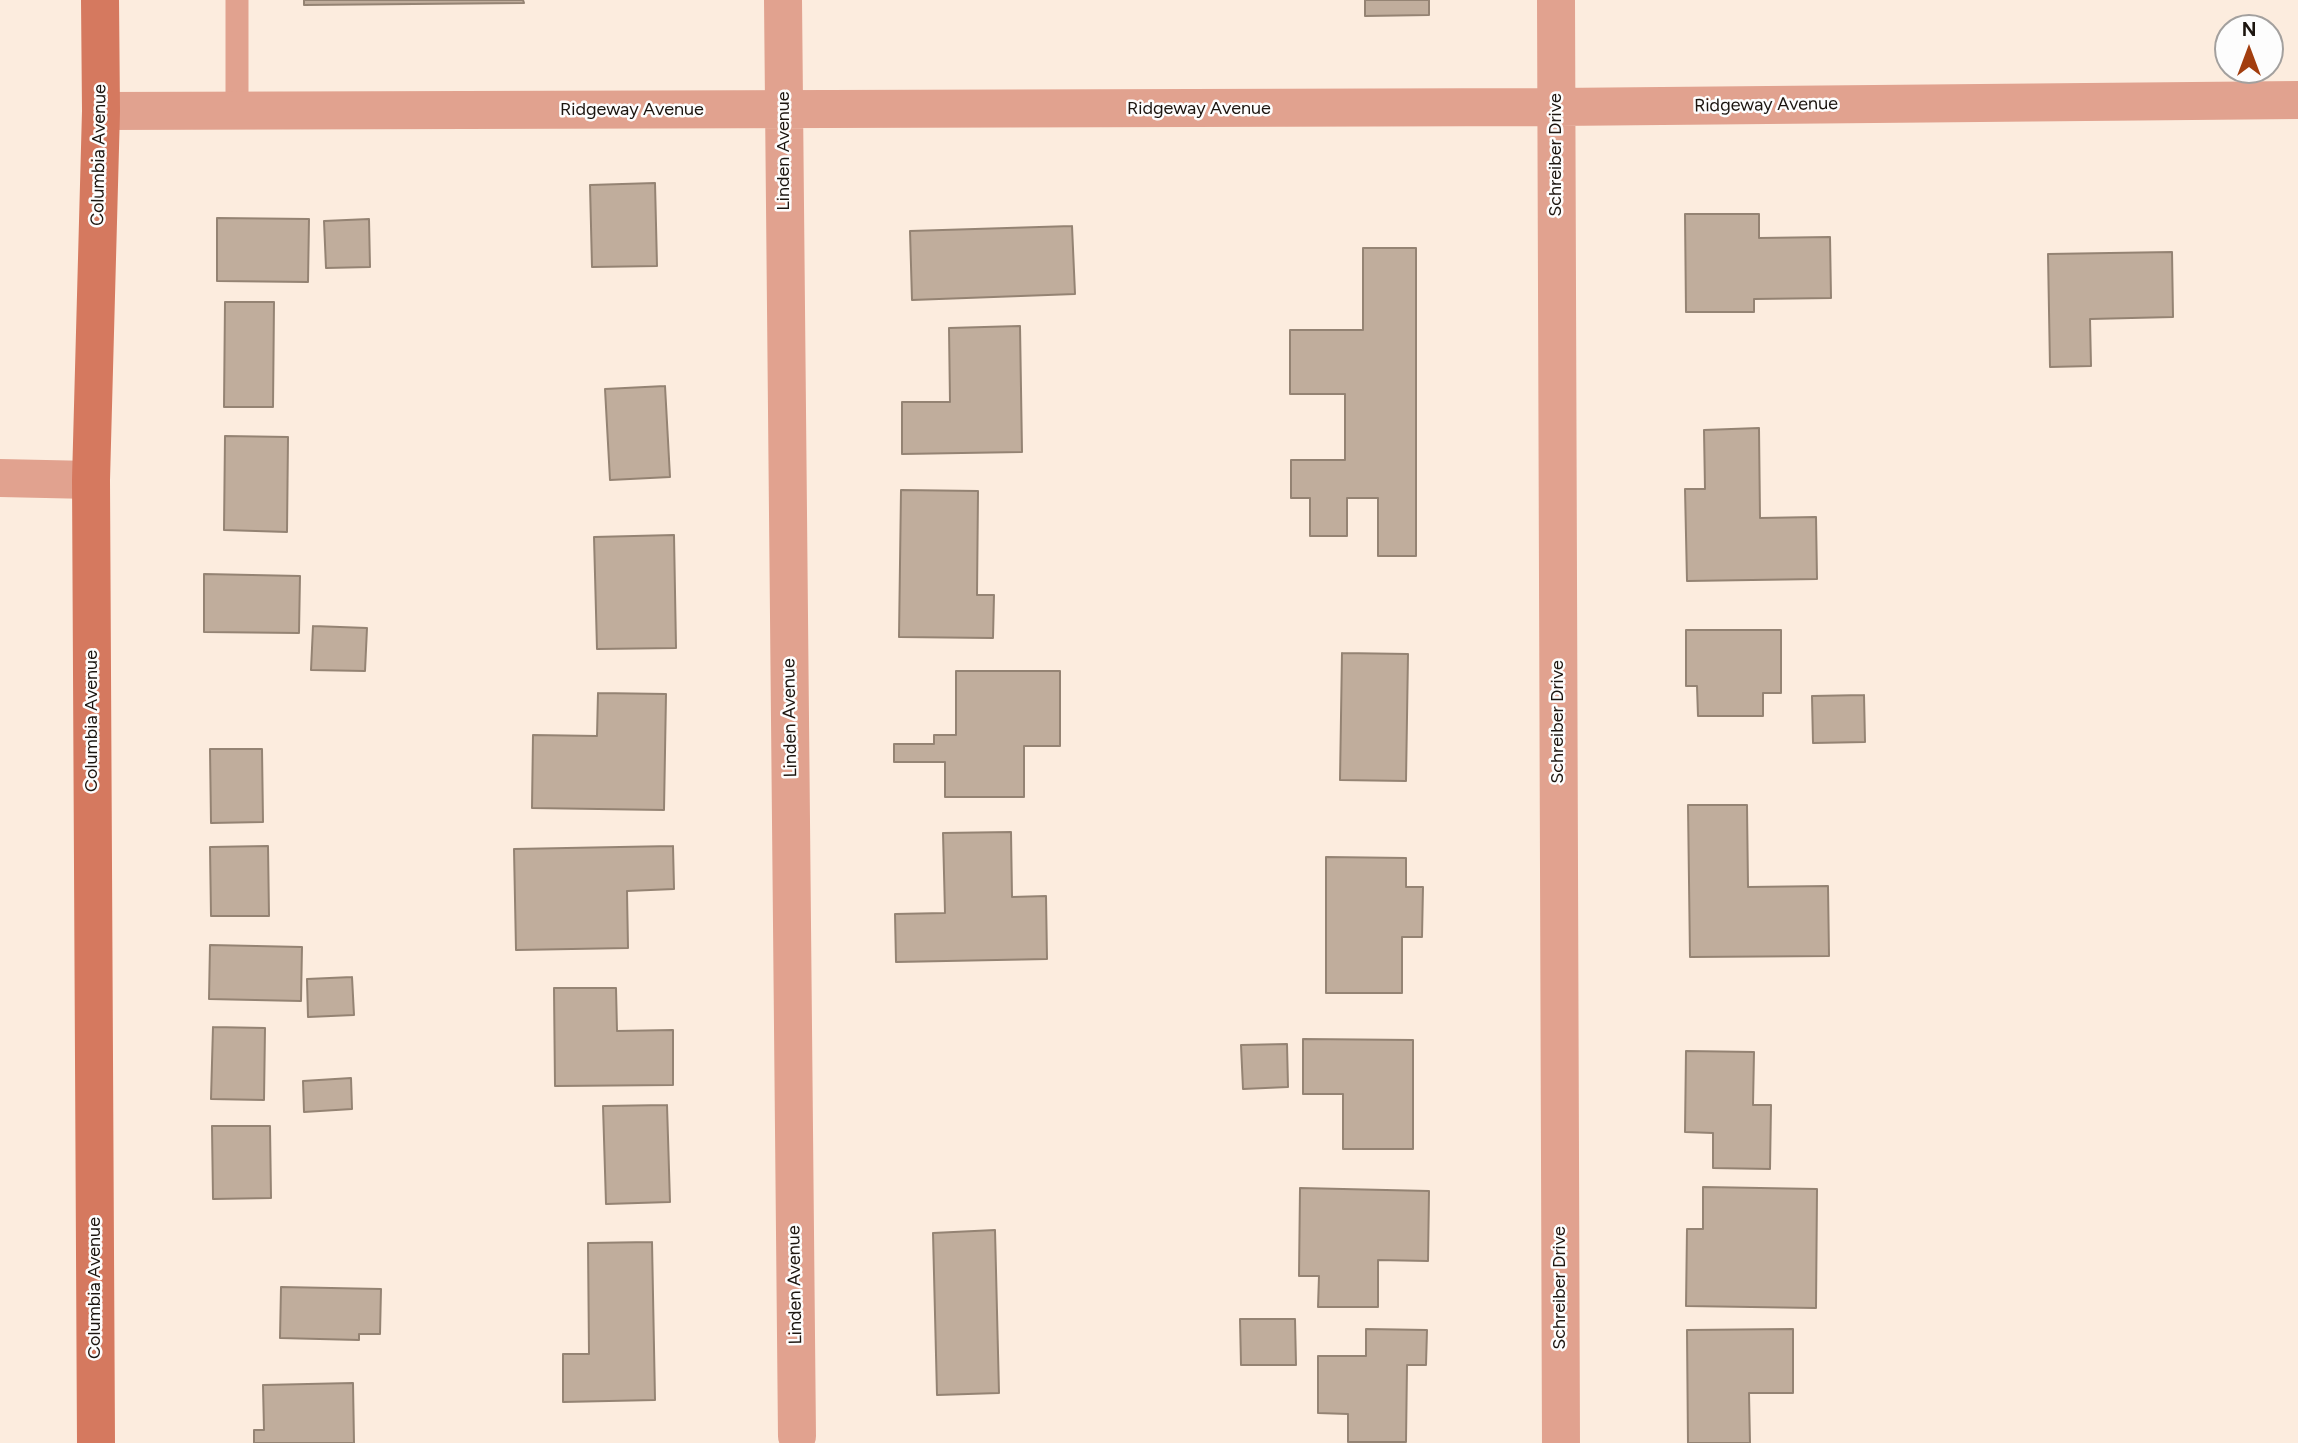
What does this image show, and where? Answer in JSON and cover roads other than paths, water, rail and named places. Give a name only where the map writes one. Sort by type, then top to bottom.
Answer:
[{"type":"street","name":"Columbia Avenue","points":[[96,1443],[91,480],[101,111],[100,0]]},
{"type":"street","name":"Linden Avenue","points":[[783,0],[797,1436]]},
{"type":"street","name":"Schreiber Drive","points":[[1556,0],[1561,1443]]},
{"type":"street","name":"Ridgeway Avenue","points":[[101,111],[1556,107],[2298,100]]},
{"type":"street","points":[[0,478],[91,480]]},
{"type":"lane","points":[[237,0],[237,111]]}]
